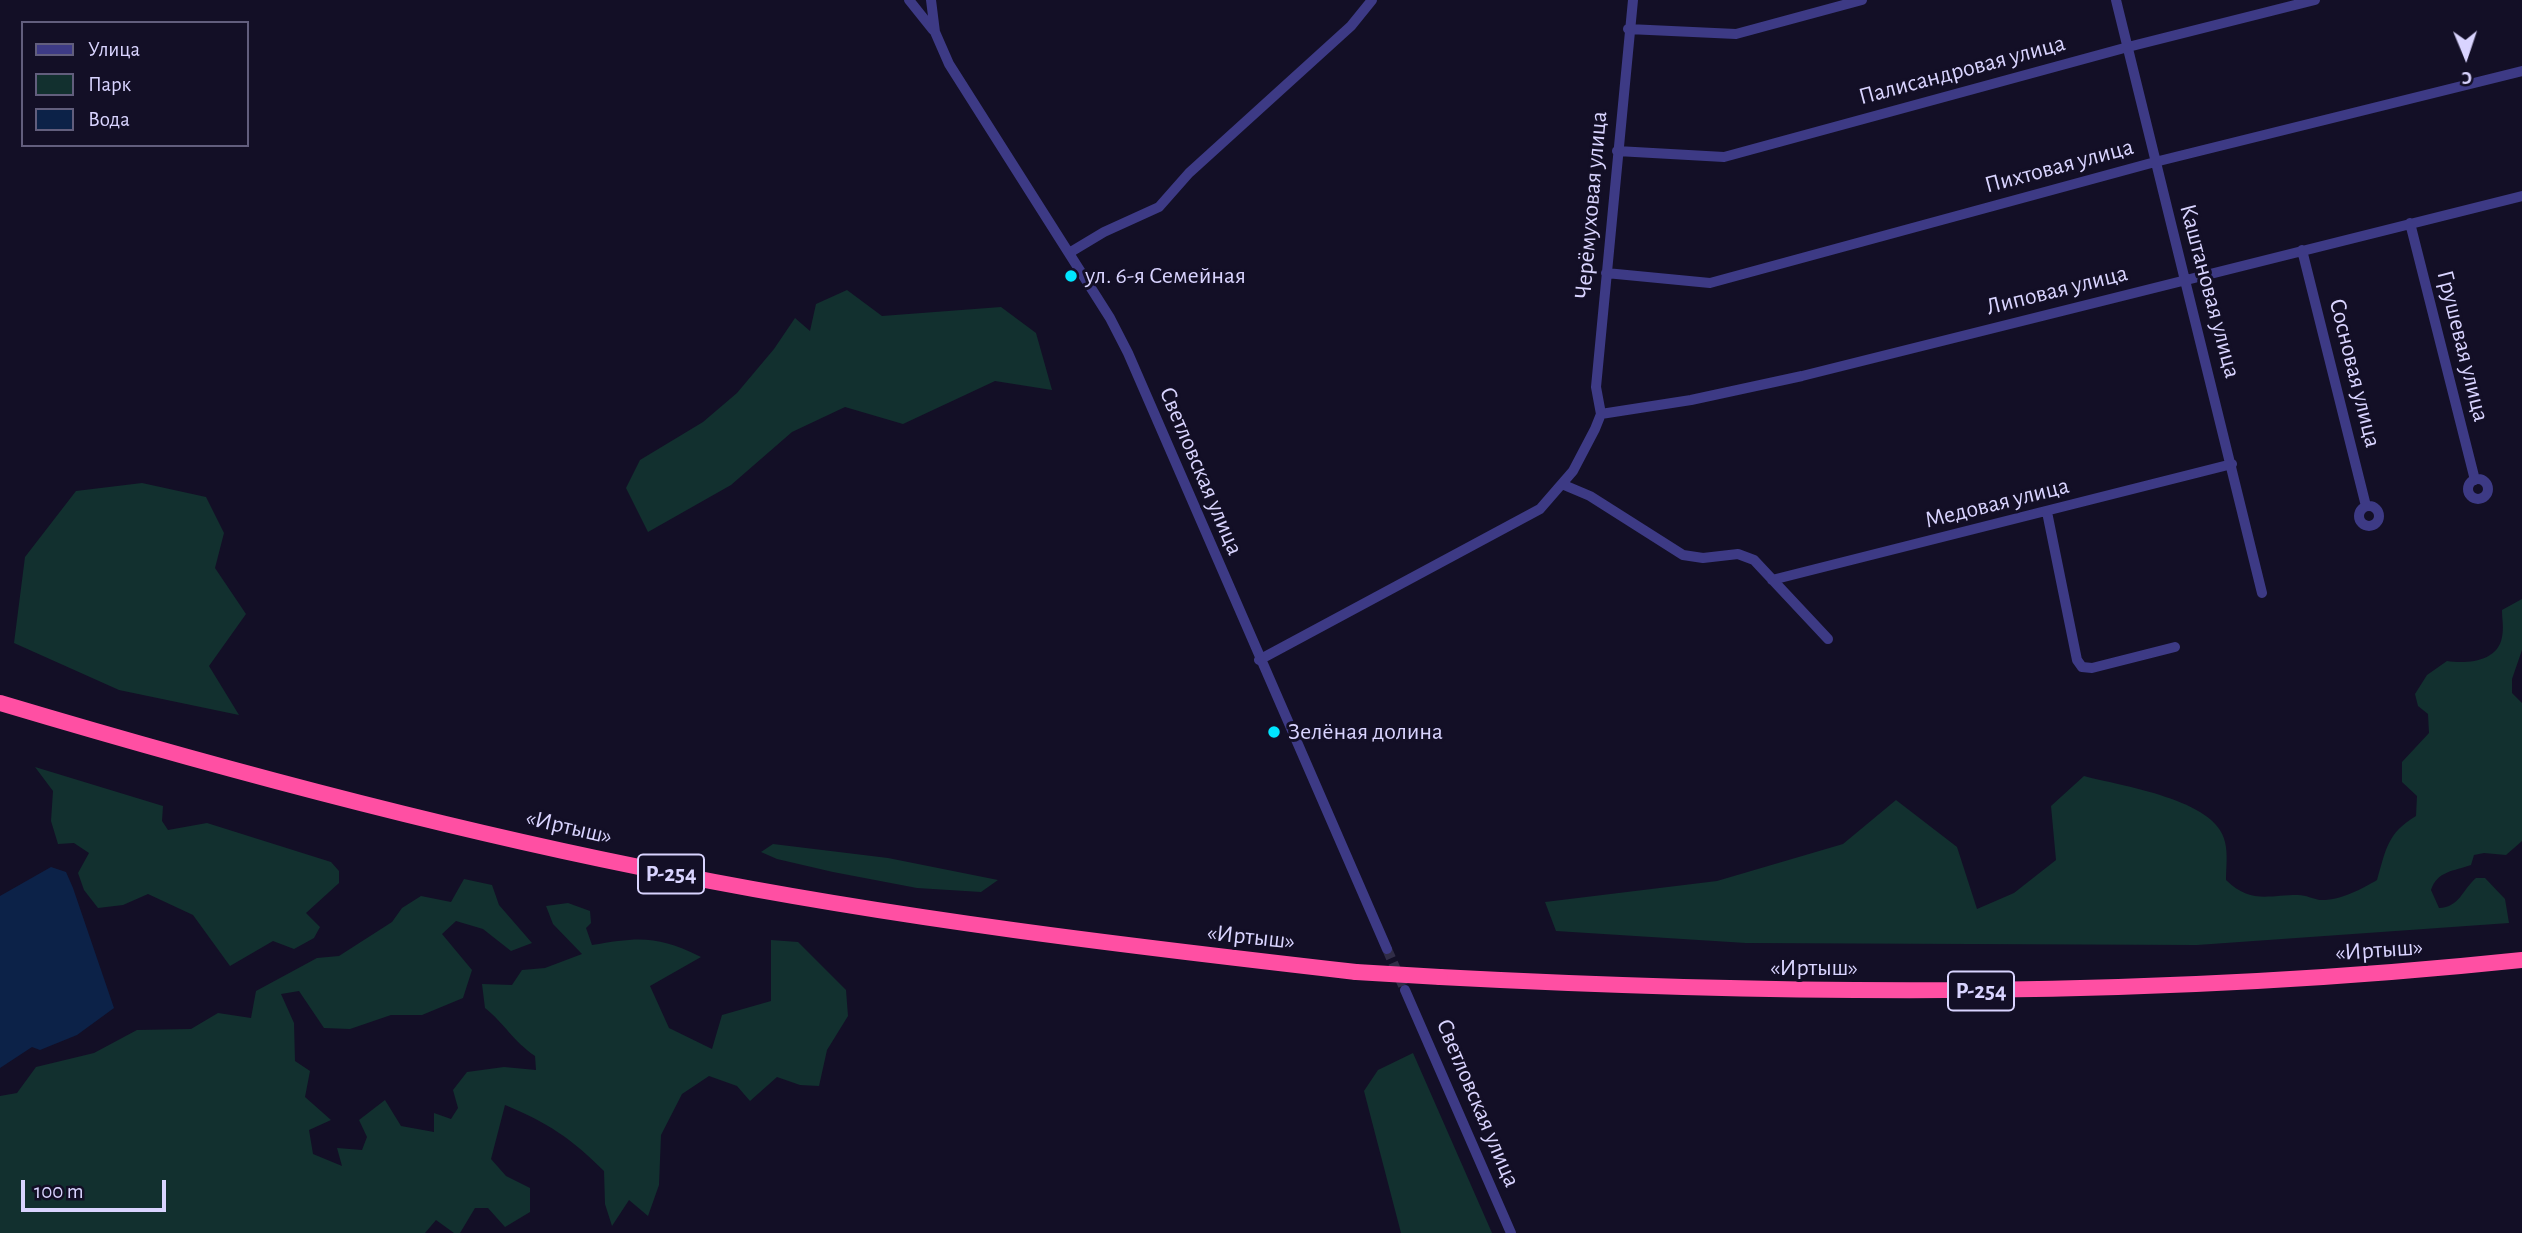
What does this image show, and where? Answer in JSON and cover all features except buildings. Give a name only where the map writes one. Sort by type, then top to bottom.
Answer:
[{"type":"highway","name":"«Иртыш»","points":[[0,703],[377,807],[672,874],[900,915],[1145,948],[1356,972],[1797,991],[2004,990],[2288,979],[2522,960]]},
{"type":"street","points":[[909,0],[935,32]]},
{"type":"street","points":[[931,0],[935,32]]},
{"type":"street","points":[[1069,253],[1104,232],[1158,207],[1189,173],[1351,26],[1371,0]]},
{"type":"street","name":"Черёмуховая улица","points":[[1601,414],[1596,387],[1628,29],[1633,0]]},
{"type":"street","points":[[1628,29],[1736,34],[1862,0]]},
{"type":"street","name":"Каштановая улица","points":[[2116,0],[2262,593]]},
{"type":"street","name":"Палисандровая улица","points":[[1617,151],[1724,157],[2128,47],[2315,0]]},
{"type":"street","name":"Светловская улица","points":[[935,32],[949,64],[1110,318],[1128,353],[1259,660],[1387,949]]},
{"type":"street","name":"Пихтовая улица","points":[[1606,273],[1710,283],[2155,162],[2522,71]]},
{"type":"street","name":"Липовая улица","points":[[1601,414],[1691,400],[1802,376],[2522,196]]},
{"type":"street","name":"Грушевая улица","points":[[2410,223],[2475,480]]},
{"type":"street","name":"Сосновая улица","points":[[2302,250],[2366,506]]},
{"type":"street","points":[[1259,660],[1540,509],[1564,485],[1584,452],[1601,414]]},
{"type":"street","name":"Медовая улица","points":[[1772,580],[2232,464]]},
{"type":"street","points":[[1564,485],[1590,496],[1683,555],[1703,558],[1738,554],[1754,560],[1828,639]]},
{"type":"street","points":[[2048,512],[2077,660],[2082,667],[2092,668],[2175,647]]},
{"type":"street","name":"Светловская улица","points":[[1405,990],[1511,1233]]},
{"type":"green space","points":[[847,290],[882,316],[1001,307],[1036,333],[1052,390],[995,381],[903,424],[845,407],[792,432],[731,485],[648,532],[626,488],[640,460],[703,422],[737,393],[774,349],[795,318],[810,331],[816,304]]},
{"type":"green space","points":[[142,483],[206,497],[224,533],[215,568],[246,614],[209,666],[239,715],[119,690],[14,643],[25,557],[76,491]]},
{"type":"green space","points":[[2522,599],[2522,650],[2512,679],[2512,693],[2522,703],[2522,841],[2506,855],[2474,855],[2471,865],[2442,875],[2431,890],[2439,908],[2446,907],[2452,905],[2476,878],[2485,878],[2505,899],[2509,923],[2197,945],[1746,943],[1556,931],[1545,902],[1717,881],[1843,844],[1896,800],[1957,847],[1977,909],[2014,893],[2056,860],[2051,806],[2084,776],[2165,797],[2205,815],[2218,827],[2225,842],[2226,880],[2243,892],[2260,896],[2301,895],[2320,900],[2342,896],[2377,880],[2393,836],[2416,816],[2417,796],[2402,782],[2402,762],[2429,733],[2428,714],[2418,706],[2415,694],[2427,675],[2447,661],[2480,660],[2494,652],[2503,634],[2502,610]]},
{"type":"green space","points":[[35,767],[163,806],[162,821],[168,830],[207,823],[331,862],[339,871],[339,883],[306,913],[320,927],[314,938],[294,949],[273,941],[230,966],[193,915],[148,894],[123,905],[98,908],[84,890],[78,873],[89,853],[74,843],[58,844],[51,821],[53,791]]},
{"type":"green space","points":[[773,844],[888,858],[998,880],[981,892],[917,888],[833,872],[777,859],[761,852]]},
{"type":"green space","points":[[464,879],[492,885],[499,905],[532,943],[511,951],[483,929],[456,921],[442,934],[472,970],[463,998],[422,1015],[391,1015],[350,1029],[324,1028],[299,991],[281,994],[294,1023],[295,1061],[310,1071],[305,1097],[331,1120],[309,1130],[313,1154],[342,1166],[337,1148],[362,1150],[367,1137],[359,1120],[385,1100],[401,1126],[434,1132],[434,1113],[451,1119],[458,1108],[453,1090],[467,1072],[504,1067],[536,1070],[535,1056],[485,1008],[482,984],[512,985],[522,970],[545,968],[582,954],[553,924],[546,906],[568,903],[590,911],[591,923],[586,928],[592,945],[636,939],[660,941],[701,957],[650,986],[669,1028],[712,1049],[722,1015],[771,1001],[771,940],[798,942],[846,990],[848,1016],[827,1050],[819,1086],[800,1085],[777,1077],[750,1101],[737,1086],[709,1076],[682,1094],[661,1135],[659,1185],[648,1216],[629,1200],[612,1226],[605,1204],[604,1171],[558,1132],[505,1105],[491,1159],[506,1176],[530,1188],[530,1212],[505,1227],[488,1208],[475,1208],[460,1233],[454,1233],[436,1220],[425,1233],[0,1233],[0,1096],[17,1093],[36,1067],[94,1053],[137,1030],[191,1029],[218,1013],[251,1018],[256,991],[317,958],[339,956],[392,922],[402,908],[421,896],[451,902]]},
{"type":"green space","points":[[1413,1053],[1492,1233],[1401,1233],[1364,1091],[1378,1070]]},
{"type":"water","points":[[51,867],[66,872],[114,1008],[77,1035],[40,1050],[32,1047],[0,1068],[0,896]]},
{"type":"tunnel","points":[[1387,949],[1405,990]]},
{"type":"place","name":"ул. 6-я Семейная","points":[[1071,276]]},
{"type":"place","name":"Зелёная долина","points":[[1274,732]]}]
